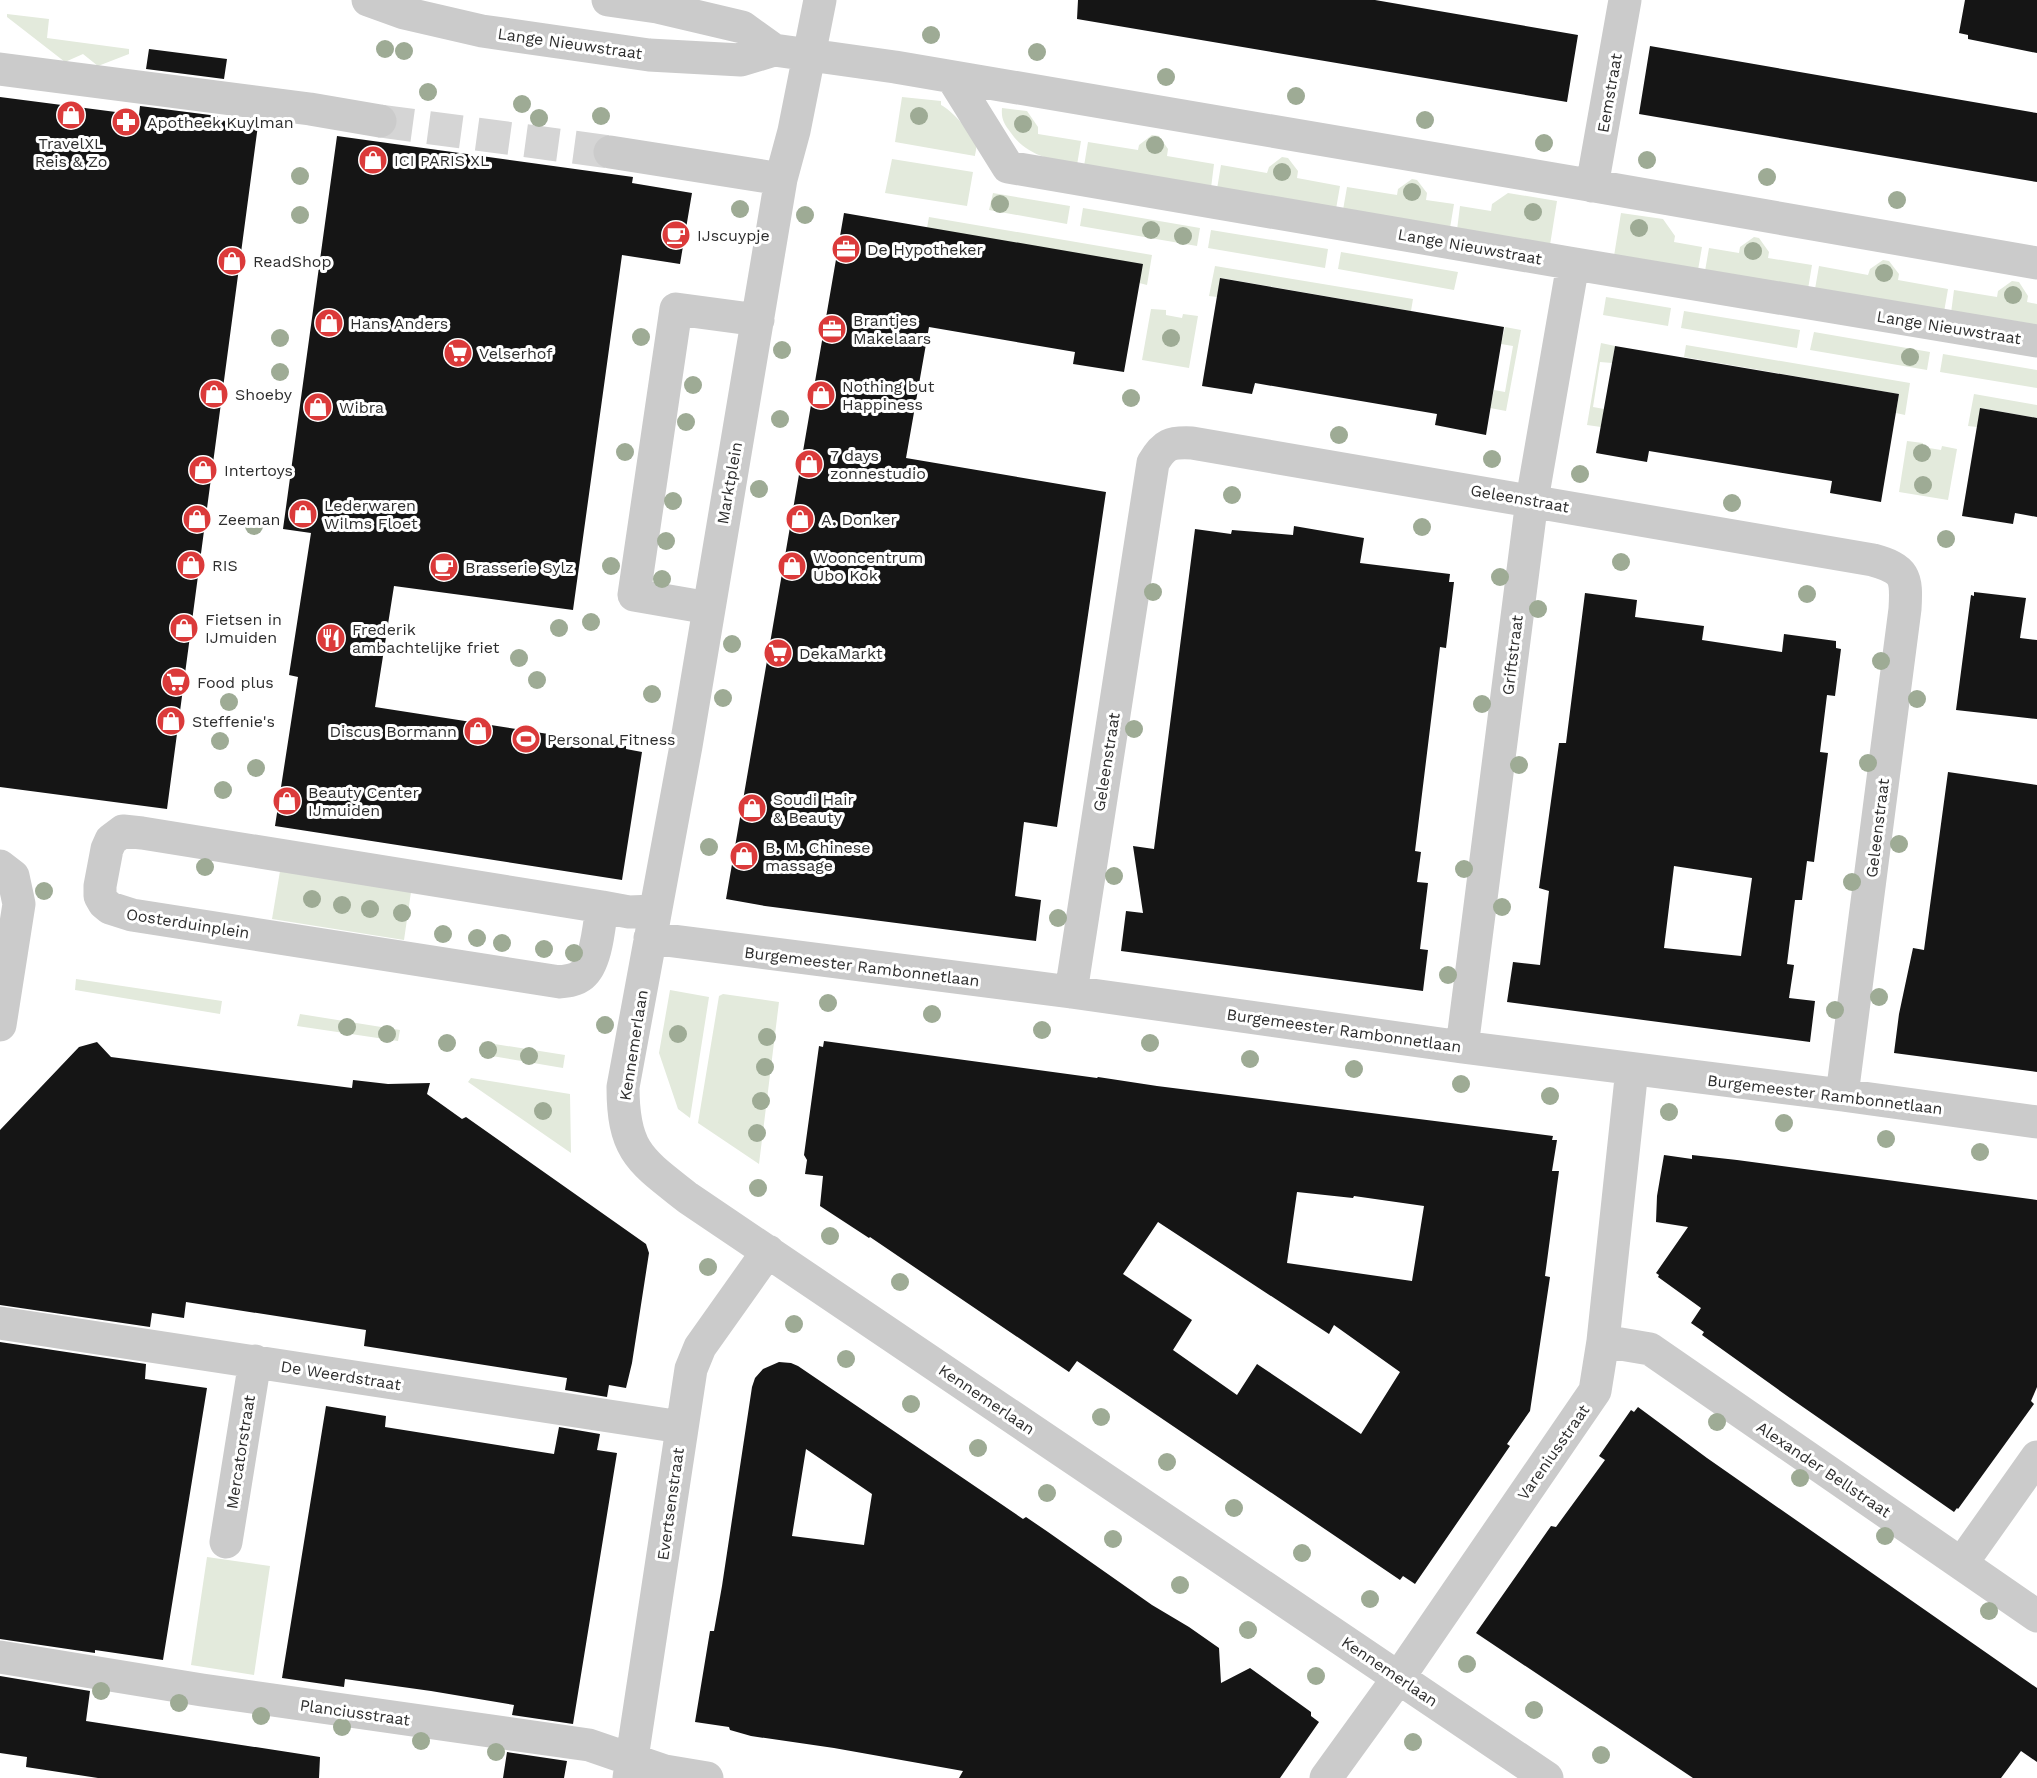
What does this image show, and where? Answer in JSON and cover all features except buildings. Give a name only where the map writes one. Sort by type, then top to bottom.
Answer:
[{"type":"street","name":"Lange Nieuwstraat","points":[[368,0],[404,14],[482,31],[649,55],[741,60],[774,50]]},
{"type":"street","name":"Lange Nieuwstraat","points":[[608,0],[657,7],[742,27],[774,50],[951,77],[2037,263]]},
{"type":"street","name":"Marktplein","points":[[653,925],[781,178],[810,56],[820,0]]},
{"type":"street","name":"Eemstraat","points":[[1592,186],[1625,0]]},
{"type":"street","points":[[0,69],[310,109],[380,121]]},
{"type":"street","name":"Lange Nieuwstraat","points":[[951,77],[1008,166],[2037,341]]},
{"type":"street","points":[[610,152],[781,178]]},
{"type":"street","name":"Griftstraat","points":[[1462,1047],[1532,500],[1574,264]]},
{"type":"street","points":[[709,608],[634,595],[676,309],[758,320]]},
{"type":"street","name":"Geleenstraat","points":[[1071,992],[1149,479],[1153,463],[1161,449],[1175,442],[1192,443],[1873,560],[1890,565],[1903,575],[1906,590],[1905,609],[1842,1095]]},
{"type":"street","name":"Oosterduinplein","points":[[602,907],[590,965],[583,975],[573,980],[560,982],[132,915],[119,912],[104,903],[100,896],[100,886],[107,849],[111,840],[123,831],[602,907],[629,912],[653,925]]},
{"type":"street","points":[[0,866],[13,876],[19,904],[0,1025]]},
{"type":"street","name":"Burgemeester Rambonnetlaan","points":[[653,925],[1071,992],[1462,1047],[2037,1122]]},
{"type":"street","name":"Kennemerlaan","points":[[653,925],[624,1087],[625,1124],[630,1142],[647,1166],[688,1198],[1547,1778]]},
{"type":"street","name":"Vareniusstraat","points":[[1326,1778],[1399,1677],[1595,1391],[1603,1341],[1632,1069]]},
{"type":"street","name":"Evertsenstraat","points":[[630,1769],[681,1427],[692,1369],[700,1347],[768,1251]]},
{"type":"street","name":"De Weerdstraat","points":[[0,1323],[681,1427]]},
{"type":"street","name":"Alexander Bellstraat","points":[[1603,1341],[1650,1349],[2037,1616]]},
{"type":"street","name":"Mercatorstraat","points":[[226,1542],[255,1361]]},
{"type":"street","points":[[1962,1563],[2037,1457]]},
{"type":"street","name":"Planciusstraat","points":[[0,1657],[202,1690],[589,1745],[630,1769],[665,1771],[706,1778]]},
{"type":"shaded area","points":[[7,14],[49,19],[47,38],[129,49],[129,54],[98,66],[83,54],[65,62],[7,17]]},
{"type":"shaded area","points":[[902,97],[941,101],[941,105],[956,117],[975,141],[975,156],[895,142]]},
{"type":"shaded area","points":[[1002,108],[1027,111],[1038,127],[1038,134],[1081,141],[1077,165],[1041,156],[1017,141],[1005,124]]},
{"type":"shaded area","points":[[1152,135],[1159,136],[1168,149],[1167,156],[1214,164],[1211,188],[1084,166],[1088,142],[1138,150],[1139,145]]},
{"type":"shaded area","points":[[1282,157],[1288,158],[1298,171],[1297,178],[1340,186],[1336,209],[1217,189],[1221,165],[1267,173],[1269,167]]},
{"type":"shaded area","points":[[892,159],[973,172],[967,206],[885,193]]},
{"type":"shaded area","points":[[1412,179],[1417,180],[1427,193],[1426,200],[1454,204],[1450,228],[1343,210],[1347,187],[1397,195],[1398,189]]},
{"type":"shaded area","points":[[993,193],[1070,206],[1067,224],[989,210]]},
{"type":"shaded area","points":[[1508,193],[1557,201],[1550,245],[1457,230],[1460,206],[1491,211],[1492,204]]},
{"type":"shaded area","points":[[1083,208],[1200,228],[1197,246],[1080,226]]},
{"type":"shaded area","points":[[1621,213],[1663,219],[1675,236],[1674,242],[1702,247],[1698,270],[1614,256]]},
{"type":"shaded area","points":[[929,217],[1152,255],[1147,285],[927,228]]},
{"type":"shaded area","points":[[1211,230],[1328,249],[1325,268],[1208,248]]},
{"type":"shaded area","points":[[1754,237],[1759,238],[1769,252],[1768,258],[1812,265],[1808,289],[1705,271],[1709,248],[1739,253],[1740,247]]},
{"type":"shaded area","points":[[1341,252],[1458,272],[1454,290],[1338,269]]},
{"type":"shaded area","points":[[1883,260],[1889,261],[1899,274],[1898,280],[1948,289],[1944,312],[1815,289],[1819,266],[1868,275],[1870,269]]},
{"type":"shaded area","points":[[1215,266],[1413,299],[1411,311],[1221,278],[1217,297],[1209,296]]},
{"type":"shaded area","points":[[2012,281],[2019,282],[2028,296],[2027,302],[2037,304],[2037,328],[1951,313],[1954,290],[1997,297],[1998,291]]},
{"type":"shaded area","points":[[1606,297],[1671,308],[1668,326],[1603,315]]},
{"type":"shaded area","points":[[1151,309],[1166,310],[1166,315],[1182,318],[1183,314],[1198,316],[1189,368],[1142,360]]},
{"type":"shaded area","points":[[1684,311],[1800,330],[1797,348],[1681,328]]},
{"type":"shaded area","points":[[1505,327],[1521,330],[1506,411],[1490,408],[1494,390],[1505,392],[1513,346],[1501,344]]},
{"type":"shaded area","points":[[1814,332],[1930,352],[1927,370],[1810,350]]},
{"type":"shaded area","points":[[1601,343],[1615,346],[1612,363],[1600,362],[1593,407],[1604,409],[1601,427],[1587,425]]},
{"type":"shaded area","points":[[1686,345],[1910,383],[1905,415],[1896,413],[1899,394],[1684,357]]},
{"type":"shaded area","points":[[1943,354],[2037,370],[2037,388],[1940,372]]},
{"type":"shaded area","points":[[1974,394],[2037,405],[2037,418],[1981,408],[1977,427],[1968,426]]},
{"type":"shaded area","points":[[1907,441],[1923,443],[1923,447],[1941,450],[1942,446],[1957,449],[1948,500],[1899,492]]},
{"type":"shaded area","points":[[280,871],[411,892],[404,940],[272,919]]},
{"type":"shaded area","points":[[76,979],[222,1001],[220,1014],[75,990]]},
{"type":"shaded area","points":[[670,990],[709,997],[690,1118],[678,1109],[659,1053]]},
{"type":"shaded area","points":[[723,994],[779,1002],[759,1164],[698,1123],[719,996]]},
{"type":"shaded area","points":[[300,1014],[400,1030],[398,1041],[297,1026]]},
{"type":"shaded area","points":[[482,1042],[565,1055],[563,1068],[480,1054]]},
{"type":"shaded area","points":[[471,1078],[570,1094],[571,1153],[468,1082]]},
{"type":"shaded area","points":[[207,1557],[270,1566],[254,1675],[191,1665]]},
{"type":"tunnel","points":[[380,121],[610,152]]},
{"type":"place","name":"TravelXL Reis & Zo","points":[[71,115]]},
{"type":"place","name":"Apotheek Kuylman","points":[[126,122]]},
{"type":"place","name":"ICI PARIS XL","points":[[373,160]]},
{"type":"place","name":"IJscuypje","points":[[676,235]]},
{"type":"place","name":"De Hypotheker","points":[[846,249]]},
{"type":"place","name":"ReadShop","points":[[232,261]]},
{"type":"place","name":"Hans Anders","points":[[329,323]]},
{"type":"place","name":"Brantjes Makelaars","points":[[832,329]]},
{"type":"place","name":"Velserhof","points":[[458,353]]},
{"type":"place","name":"Shoeby","points":[[214,394]]},
{"type":"place","name":"Nothing but Happiness","points":[[821,395]]},
{"type":"place","name":"Wibra","points":[[318,407]]},
{"type":"place","name":"7 days zonnestudio","points":[[809,464]]},
{"type":"place","name":"Intertoys","points":[[203,470]]},
{"type":"place","name":"Lederwaren Wilms Floet","points":[[303,514]]},
{"type":"place","name":"Zeeman","points":[[197,519]]},
{"type":"place","name":"A. Donker","points":[[800,519]]},
{"type":"place","name":"RIS","points":[[191,565]]},
{"type":"place","name":"Wooncentrum Ubo Kok","points":[[792,566]]},
{"type":"place","name":"Brasserie Sylz","points":[[444,567]]},
{"type":"place","name":"Fietsen in IJmuiden","points":[[184,628]]},
{"type":"place","name":"Frederik ambachtelijke friet","points":[[331,638]]},
{"type":"place","name":"DekaMarkt","points":[[778,653]]},
{"type":"place","name":"Food plus","points":[[176,682]]},
{"type":"place","name":"Steffenie's","points":[[171,721]]},
{"type":"place","name":"Discus Bormann","points":[[478,731]]},
{"type":"place","name":"Personal Fitness","points":[[526,739]]},
{"type":"place","name":"Beauty Center IJmuiden","points":[[287,801]]},
{"type":"place","name":"Soudi Hair & Beauty","points":[[752,808]]},
{"type":"place","name":"B. M. Chinese massage","points":[[744,856]]}]
